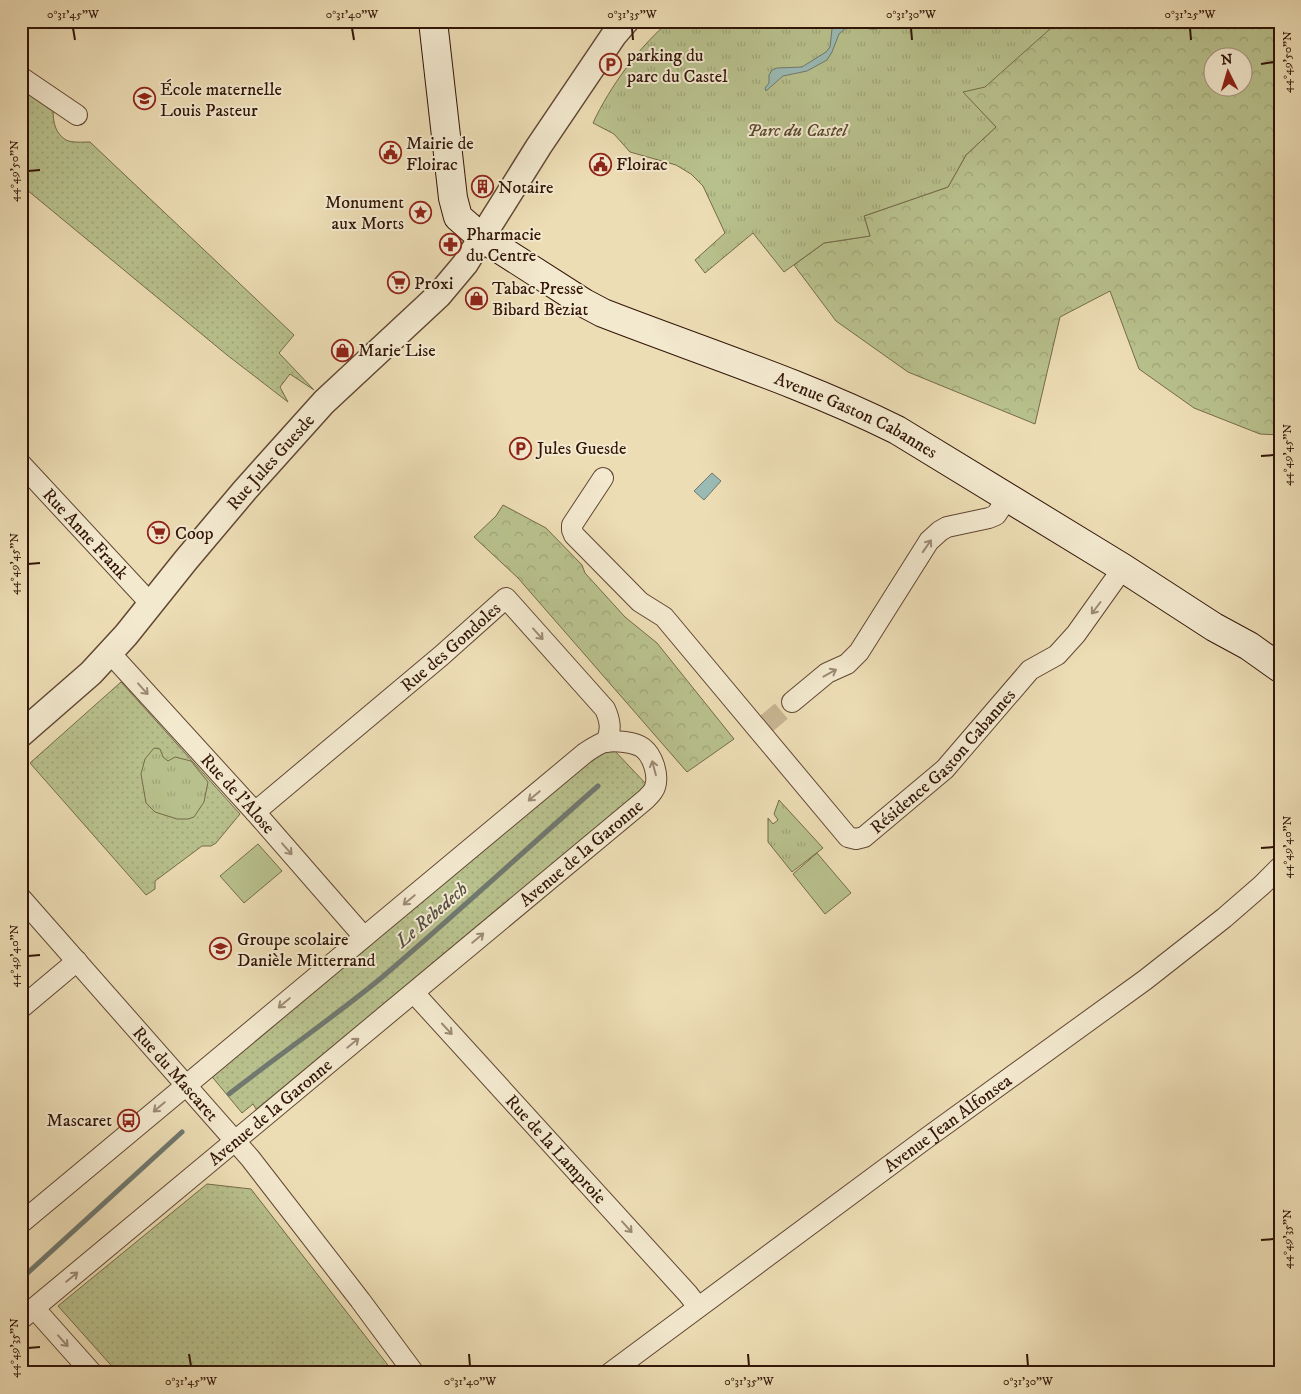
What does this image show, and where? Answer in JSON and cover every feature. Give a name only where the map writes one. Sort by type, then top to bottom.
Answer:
[{"type":"main road","name":"Avenue Gaston Cabannes","points":[[433,21],[454,204],[458,217],[482,237],[584,303],[603,313],[732,360],[867,415],[897,430],[1124,568],[1214,627],[1249,646],[1280,668]]},
{"type":"main road","name":"Avenue Gaston Cabannes","points":[[1214,627],[1242,654],[1280,682]]},
{"type":"street","name":"Rue Jules Guesde","points":[[21,734],[91,673],[110,653],[240,496],[324,402],[439,295],[465,264],[539,146],[614,35],[626,21]]},
{"type":"street","points":[[21,77],[77,115]]},
{"type":"street","name":"Rue Anne Frank","points":[[21,464],[151,604]]},
{"type":"street","name":"Résidence Gaston Cabannes","points":[[603,478],[572,525],[574,535],[640,602],[664,617],[763,727],[848,837],[856,839],[864,837],[945,769],[1030,670],[1049,660],[1063,648],[1102,600],[1124,568]]},
{"type":"street","points":[[792,702],[827,673],[847,664],[859,652],[929,541],[947,527],[996,515],[1008,497]]},
{"type":"street","name":"Rue des Gondoles","points":[[255,812],[441,656],[506,598],[605,709],[610,720],[609,735],[606,742]]},
{"type":"street","name":"Rue de l'Alose","points":[[110,653],[255,812],[364,937]]},
{"type":"street","points":[[21,1222],[585,753],[606,742]]},
{"type":"street","name":"Avenue de la Garonne","points":[[28,1314],[646,799],[655,788],[656,780],[655,769],[650,757],[643,748],[633,744],[606,742]]},
{"type":"street","name":"Avenue Jean Alfonsea","points":[[610,1373],[928,1137],[1145,980],[1230,912],[1280,867]]},
{"type":"street","name":"Rue du Mascaret","points":[[21,898],[250,1158],[414,1373]]},
{"type":"street","points":[[21,1008],[77,961]]},
{"type":"street","name":"Rue de la Lamproie","points":[[414,993],[676,1280],[698,1307]]},
{"type":"street","points":[[28,1314],[92,1373]]},
{"type":"green space","name":"Parc du Castel","points":[[670,21],[1059,21],[985,87],[963,92],[996,127],[966,155],[948,187],[864,216],[870,236],[824,243],[784,272],[753,233],[705,273],[695,260],[725,233],[703,186],[691,174],[676,165],[630,152],[614,134],[593,123],[626,68],[648,42]]},
{"type":"green space","points":[[1059,21],[1280,21],[1280,435],[1260,434],[1194,408],[1139,369],[1110,291],[1060,317],[1035,424],[908,372],[836,321],[794,265],[824,243],[870,236],[864,216],[948,187],[966,155],[996,127],[962,92]]},
{"type":"green space","points":[[21,81],[54,104],[54,123],[62,137],[71,142],[90,142],[294,335],[279,353],[314,390],[290,374],[280,387],[288,402],[227,355],[21,185]]},
{"type":"green space","points":[[503,505],[546,528],[582,565],[585,573],[625,617],[657,643],[734,739],[687,772],[518,578],[474,537],[496,516]]},
{"type":"green space","points":[[121,682],[240,814],[216,843],[211,846],[202,846],[155,881],[155,889],[146,895],[30,763]]},
{"type":"green space","points":[[154,748],[160,749],[163,757],[168,761],[175,757],[191,761],[208,782],[204,802],[194,817],[177,819],[155,812],[146,803],[141,774],[145,759]]},
{"type":"green space","points":[[613,749],[647,785],[641,796],[260,1115],[253,1104],[242,1113],[209,1073],[591,759]]},
{"type":"green space","points":[[779,800],[823,848],[792,872],[768,842],[768,818],[773,824],[778,820],[774,814]]},
{"type":"green space","points":[[258,844],[282,871],[244,903],[220,876]]},
{"type":"green space","points":[[817,853],[851,893],[825,914],[793,874]]},
{"type":"green space","points":[[207,1184],[251,1189],[394,1373],[118,1373],[58,1306]]},
{"type":"water","points":[[840,21],[883,21],[877,29],[862,27],[846,28],[839,34],[827,60],[807,71],[783,76],[766,91],[765,88],[769,83],[769,75],[772,70],[802,67],[826,52],[830,47],[832,29]]},
{"type":"water","points":[[712,473],[721,481],[704,500],[694,491]]},
{"type":"waterway","name":"Le Rebedech","points":[[229,1094],[380,979],[598,786]]},
{"type":"waterway","points":[[21,1279],[182,1132]]},
{"type":"tunnel","points":[[766,724],[792,702]]},
{"type":"place","name":"parking du parc du Castel","points":[[611,65]]},
{"type":"place","name":"École maternelle Louis Pasteur","points":[[144,99]]},
{"type":"place","name":"Mairie de Floirac","points":[[390,153]]},
{"type":"place","name":"Floirac","points":[[600,164]]},
{"type":"place","name":"Notaire","points":[[482,187]]},
{"type":"place","name":"Monument aux Morts","points":[[420,212]]},
{"type":"place","name":"Pharmacie du Centre","points":[[450,244]]},
{"type":"place","name":"Proxi","points":[[398,283]]},
{"type":"place","name":"Tabac Presse Bibard Beziat","points":[[476,298]]},
{"type":"place","name":"Marie Lise","points":[[342,350]]},
{"type":"place","name":"Jules Guesde","points":[[521,448]]},
{"type":"place","name":"Coop","points":[[159,533]]},
{"type":"place","name":"Groupe scolaire Danièle Mitterrand","points":[[221,949]]},
{"type":"place","name":"Mascaret","points":[[128,1120]]}]
